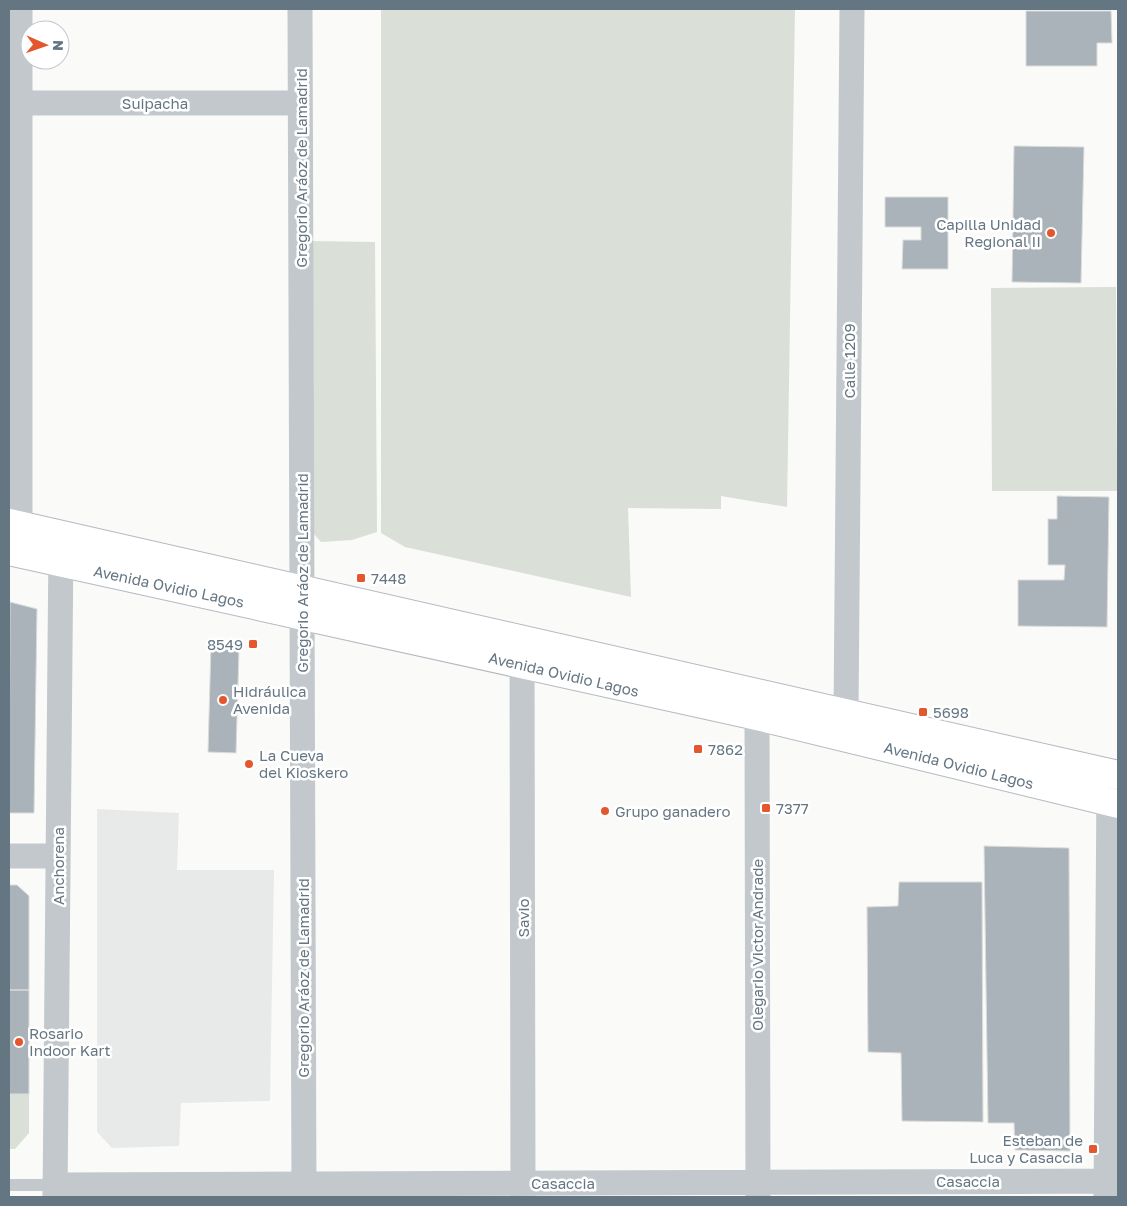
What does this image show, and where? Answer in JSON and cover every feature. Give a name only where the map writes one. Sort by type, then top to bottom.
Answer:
[{"type":"main road","name":"Avenida Ovidio Lagos","points":[[14,524],[61,534],[302,602]]},
{"type":"main road","name":"Avenida Ovidio Lagos","points":[[9,551],[60,562],[302,602],[522,651],[758,705],[1113,803]]},
{"type":"main road","name":"Avenida Ovidio Lagos","points":[[758,705],[846,713],[1114,774]]},
{"type":"street","points":[[14,524],[15,102],[20,9]]},
{"type":"street","name":"Gregorio Aráoz de Lamadrid","points":[[300,9],[304,1190]]},
{"type":"street","name":"Calle 1209","points":[[846,713],[852,9]]},
{"type":"street","name":"Suipacha","points":[[15,102],[300,104]]},
{"type":"street","name":"Anchorena","points":[[55,1191],[61,534]]},
{"type":"street","name":"Savio","points":[[522,651],[523,1190]]},
{"type":"street","name":"Olegario Victor Andrade","points":[[758,705],[758,1190]]},
{"type":"street","points":[[1110,1186],[1114,774]]},
{"type":"street","points":[[9,856],[58,856]]},
{"type":"street","name":"Casaccia","points":[[55,1191],[758,1190],[1110,1186]]},
{"type":"lane","name":"Casaccia","points":[[9,1185],[55,1191]]},
{"type":"shaded area","points":[[381,9],[795,9],[787,507],[721,496],[721,509],[628,508],[631,597],[405,547],[381,533]]},
{"type":"shaded area","points":[[309,241],[375,242],[377,532],[352,540],[321,542],[311,531]]},
{"type":"shaded area","points":[[1116,287],[1117,491],[992,491],[991,288]]},
{"type":"shaded area","points":[[97,809],[179,813],[177,870],[274,870],[270,1101],[181,1103],[179,1146],[112,1148],[97,1132]]},
{"type":"shaded area","name":"Rosario Indoor Kart","points":[[9,885],[17,885],[29,896],[29,1133],[15,1149],[9,1149]]},
{"type":"building","points":[[1026,11],[1111,11],[1112,43],[1097,43],[1097,66],[1026,66]]},
{"type":"building","points":[[1014,146],[1084,147],[1081,283],[1012,282]]},
{"type":"building","points":[[885,197],[948,197],[948,269],[902,269],[903,240],[921,240],[921,227],[885,227]]},
{"type":"building","points":[[1057,496],[1109,497],[1107,627],[1018,626],[1018,580],[1064,580],[1065,565],[1048,565],[1048,519],[1057,519]]},
{"type":"building","points":[[10,602],[37,609],[34,813],[9,813]]},
{"type":"building","name":"Hidráulica Avenida","points":[[211,644],[239,649],[236,753],[208,752]]},
{"type":"building","points":[[984,846],[1069,848],[1070,1151],[1015,1150],[1014,1123],[988,1123]]},
{"type":"building","points":[[899,882],[982,882],[983,1122],[902,1121],[901,1053],[868,1052],[867,907],[898,906]]},
{"type":"building","points":[[9,885],[17,885],[29,896],[29,990],[9,990]]},
{"type":"building","points":[[9,990],[29,990],[29,1094],[9,1094]]},
{"type":"place","name":"Capilla Unidad Regional II","points":[[1051,233]]},
{"type":"place","name":"7448","points":[[361,578]]},
{"type":"place","name":"8549","points":[[253,644]]},
{"type":"place","name":"Hidráulica Avenida","points":[[223,700]]},
{"type":"place","name":"5698","points":[[923,712]]},
{"type":"place","name":"7862","points":[[698,749]]},
{"type":"place","name":"La Cueva del Kioskero","points":[[249,764]]},
{"type":"place","name":"7377","points":[[766,808]]},
{"type":"place","name":"Grupo ganadero","points":[[605,811]]},
{"type":"place","name":"Rosario Indoor Kart","points":[[19,1042]]},
{"type":"place","name":"Esteban de Luca y Casaccia","points":[[1093,1149]]}]
